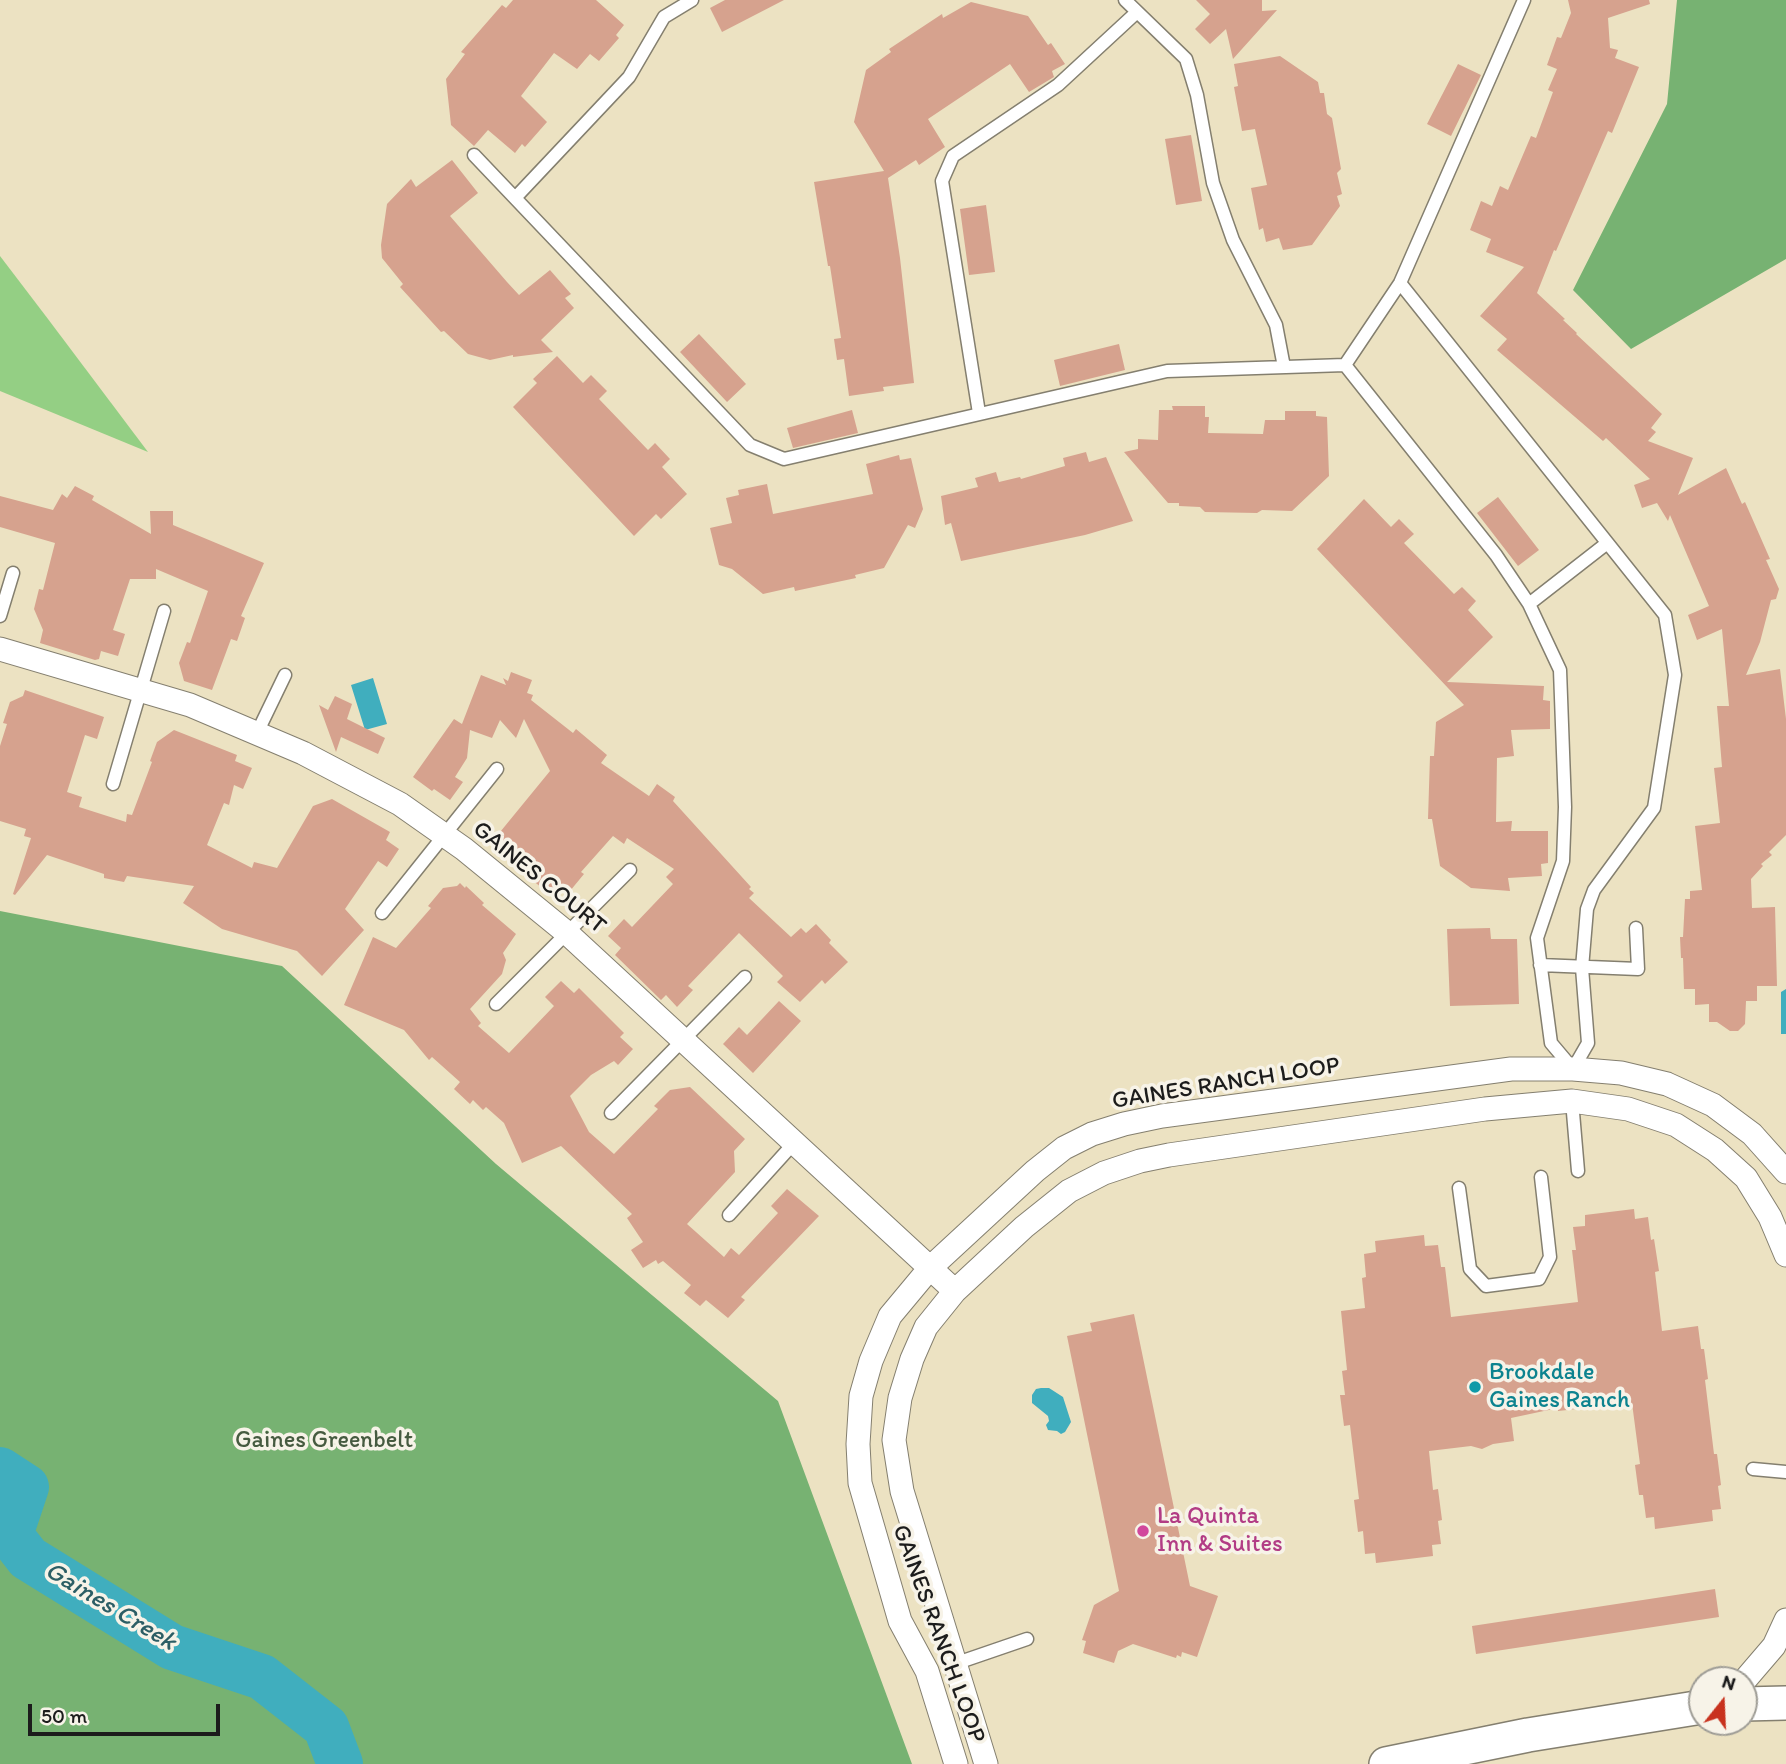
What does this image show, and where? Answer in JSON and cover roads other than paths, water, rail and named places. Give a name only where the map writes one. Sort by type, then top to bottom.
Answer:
[{"type":"main road","points":[[1758,1704],[1786,1703]]},
{"type":"main road","points":[[1386,1764],[1528,1735],[1688,1709]]},
{"type":"street","name":"GAINES COURT","points":[[0,649],[190,705],[303,752],[400,804],[444,835],[567,933],[955,1291]]},
{"type":"street","name":"GAINES RANCH LOOP","points":[[956,1764],[927,1671],[900,1621],[860,1483],[858,1444],[861,1396],[871,1361],[890,1316],[930,1268],[1035,1171],[1064,1148],[1092,1134],[1124,1124],[1175,1114],[1511,1069],[1573,1069],[1621,1073],[1667,1084],[1713,1105],[1752,1134],[1786,1172]]},
{"type":"street","points":[[1573,1069],[1573,1101]]},
{"type":"street","name":"GAINES RANCH LOOP","points":[[986,1764],[902,1490],[894,1440],[900,1398],[912,1359],[926,1327],[955,1291],[1024,1227],[1069,1191],[1104,1173],[1140,1161],[1485,1109],[1573,1101],[1628,1109],[1676,1125],[1716,1150],[1746,1178],[1770,1217],[1786,1255]]},
{"type":"street","points":[[1757,1666],[1774,1646],[1786,1620]]},
{"type":"street","points":[[927,1671],[957,1663]]},
{"type":"lane","points":[[515,198],[629,77],[664,18],[692,0]]},
{"type":"lane","points":[[1125,0],[1186,59],[1197,95],[1213,183],[1233,240],[1276,325],[1284,367]]},
{"type":"lane","points":[[1345,365],[1400,283],[1524,0]]},
{"type":"lane","points":[[979,413],[942,181],[953,156],[1058,85],[1137,12]]},
{"type":"lane","points":[[474,155],[750,445],[784,459],[1167,371],[1345,365]]},
{"type":"lane","points":[[1345,365],[1496,555],[1529,604],[1560,670],[1564,742],[1563,862],[1537,938],[1551,1043],[1573,1069],[1588,1043],[1582,968],[1587,909],[1594,890],[1654,808],[1675,675],[1665,615],[1400,283]]},
{"type":"lane","points":[[1529,604],[1606,544]]},
{"type":"lane","points":[[0,616],[13,573]]},
{"type":"lane","points":[[113,784],[164,611]]},
{"type":"lane","points":[[257,733],[285,675]]},
{"type":"lane","points":[[383,913],[497,769]]},
{"type":"lane","points":[[496,1004],[630,870]]},
{"type":"lane","points":[[1540,965],[1638,969],[1636,928]]},
{"type":"lane","points":[[611,1113],[744,976]]},
{"type":"lane","points":[[1573,1101],[1578,1171]]},
{"type":"lane","points":[[729,1215],[795,1142]]},
{"type":"lane","points":[[1459,1188],[1470,1269],[1486,1286],[1539,1279],[1550,1257],[1541,1177]]},
{"type":"lane","points":[[1753,1469],[1786,1472]]},
{"type":"lane","points":[[957,1663],[1027,1639]]},
{"type":"water","points":[[373,678],[387,724],[365,730],[351,685]]},
{"type":"water","points":[[1786,989],[1786,1034],[1781,1034],[1781,992]]},
{"type":"water","points":[[1049,1388],[1063,1397],[1071,1422],[1061,1434],[1048,1430],[1048,1416],[1032,1403],[1032,1395],[1036,1389]]},
{"type":"waterway","name":"Gaines Creek","points":[[0,1470],[26,1487],[10,1535],[28,1558],[172,1647],[262,1677],[326,1727],[340,1764]]},
{"type":"place","name":"Brookdale Gaines Ranch","points":[[1475,1387]]},
{"type":"place","name":"La Quinta Inn & Suites","points":[[1143,1531]]},
{"type":"park label","name":"Gaines Greenbelt","points":[[324,1441]]}]
